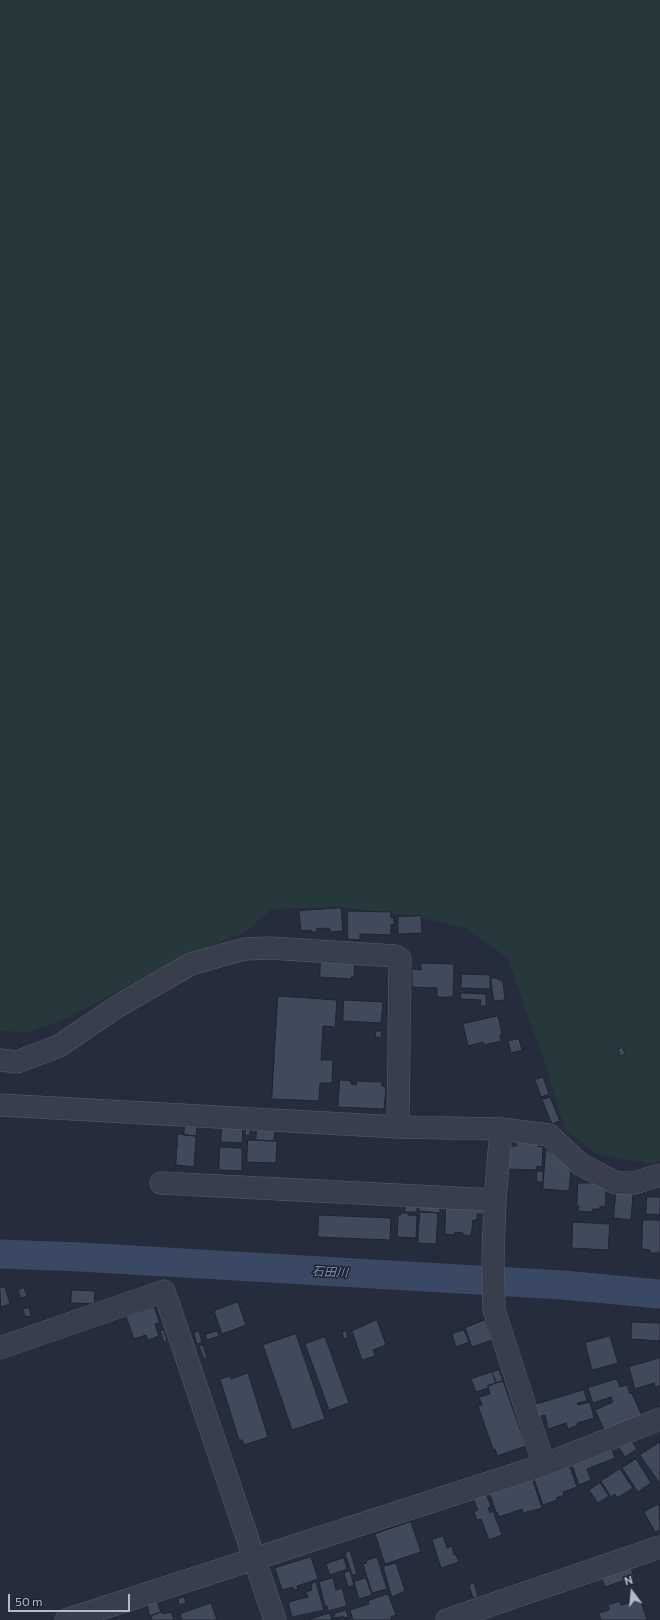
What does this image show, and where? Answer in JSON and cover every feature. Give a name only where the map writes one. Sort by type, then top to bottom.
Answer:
[{"type":"street","points":[[0,1060],[17,1062],[59,1046],[118,1006],[192,964],[244,949],[270,948],[396,956],[400,959],[398,1127]]},
{"type":"street","points":[[0,1105],[398,1127],[501,1129],[549,1135],[580,1164],[616,1182],[634,1184],[660,1175]]},
{"type":"street","points":[[501,1129],[495,1200],[493,1260],[494,1310],[544,1465]]},
{"type":"street","points":[[161,1183],[495,1200]]},
{"type":"street","points":[[0,1348],[164,1291],[275,1620]]},
{"type":"street","points":[[66,1620],[544,1465],[660,1419]]},
{"type":"street","points":[[447,1620],[660,1547]]},
{"type":"shaded area","points":[[0,0],[660,0],[660,1160],[653,1164],[596,1154],[565,1129],[545,1063],[507,957],[464,928],[414,916],[339,907],[272,909],[245,932],[180,959],[63,1020],[26,1033],[0,1030]]},
{"type":"building","points":[[341,908],[343,931],[330,932],[330,929],[323,928],[316,929],[317,932],[311,932],[311,930],[301,931],[299,911]]},
{"type":"building","points":[[348,911],[391,912],[391,918],[394,918],[394,925],[391,924],[391,935],[360,934],[360,940],[348,939]]},
{"type":"building","points":[[421,916],[422,933],[398,934],[398,917]]},
{"type":"building","points":[[321,957],[355,959],[354,977],[351,977],[351,979],[320,977]]},
{"type":"building","points":[[421,963],[454,964],[453,997],[437,997],[437,988],[412,987],[412,969],[421,970]]},
{"type":"building","points":[[462,974],[490,975],[490,989],[461,988]]},
{"type":"building","points":[[491,978],[496,978],[503,982],[505,1000],[494,1001]]},
{"type":"building","points":[[461,993],[486,994],[486,1006],[480,1006],[481,1000],[461,999]]},
{"type":"building","points":[[278,996],[337,1000],[335,1027],[323,1026],[321,1060],[333,1060],[332,1083],[320,1083],[319,1101],[272,1099]]},
{"type":"building","points":[[344,1000],[383,1002],[381,1023],[343,1021]]},
{"type":"building","points":[[498,1016],[502,1034],[500,1035],[501,1041],[484,1045],[483,1042],[468,1046],[463,1024]]},
{"type":"building","points":[[376,1031],[382,1031],[381,1038],[376,1037]]},
{"type":"building","points":[[519,1039],[522,1050],[511,1053],[508,1041]]},
{"type":"building","points":[[623,1048],[625,1054],[620,1056],[618,1049]]},
{"type":"building","points":[[543,1077],[549,1094],[541,1097],[535,1080]]},
{"type":"building","points":[[340,1080],[351,1081],[351,1084],[356,1085],[357,1081],[382,1082],[382,1086],[386,1087],[384,1109],[338,1107]]},
{"type":"building","points":[[550,1097],[560,1121],[552,1124],[542,1100]]},
{"type":"building","points":[[185,1123],[197,1124],[196,1136],[184,1135]]},
{"type":"building","points":[[222,1126],[243,1127],[242,1143],[221,1142]]},
{"type":"building","points":[[257,1128],[275,1129],[274,1141],[256,1140]]},
{"type":"building","points":[[246,1129],[250,1130],[250,1136],[245,1135]]},
{"type":"building","points":[[178,1134],[196,1136],[194,1167],[176,1165]]},
{"type":"building","points":[[248,1140],[277,1141],[276,1163],[247,1162]]},
{"type":"building","points":[[516,1140],[538,1144],[538,1146],[543,1147],[542,1167],[537,1166],[536,1170],[508,1169],[509,1146],[516,1146]]},
{"type":"building","points":[[220,1147],[242,1148],[242,1171],[219,1170]]},
{"type":"building","points":[[546,1149],[569,1167],[569,1169],[571,1169],[569,1191],[543,1189]]},
{"type":"building","points":[[537,1171],[543,1171],[543,1182],[537,1182]]},
{"type":"building","points":[[578,1183],[601,1183],[606,1187],[605,1207],[600,1206],[600,1209],[593,1209],[592,1212],[578,1211]]},
{"type":"building","points":[[616,1192],[633,1194],[631,1220],[614,1218]]},
{"type":"building","points":[[647,1197],[660,1197],[660,1215],[646,1214]]},
{"type":"building","points":[[406,1202],[417,1203],[417,1212],[405,1212]]},
{"type":"building","points":[[419,1202],[440,1204],[440,1213],[419,1211]]},
{"type":"building","points":[[446,1208],[489,1210],[489,1214],[477,1214],[477,1220],[473,1220],[471,1236],[455,1232],[454,1235],[445,1234]]},
{"type":"building","points":[[420,1212],[438,1213],[436,1244],[418,1243]]},
{"type":"building","points":[[401,1213],[408,1213],[408,1215],[417,1216],[416,1238],[397,1237],[398,1215],[401,1215]]},
{"type":"building","points":[[319,1215],[391,1218],[390,1240],[318,1237]]},
{"type":"building","points":[[643,1220],[660,1220],[660,1253],[650,1253],[650,1250],[642,1249]]},
{"type":"building","points":[[573,1222],[610,1224],[608,1250],[572,1248]]},
{"type":"building","points":[[0,1287],[5,1287],[10,1304],[1,1307]]},
{"type":"building","points":[[24,1288],[27,1296],[21,1298],[18,1290]]},
{"type":"building","points":[[72,1290],[95,1291],[94,1304],[71,1303]]},
{"type":"building","points":[[238,1302],[246,1325],[222,1334],[214,1311]]},
{"type":"building","points":[[154,1307],[160,1323],[155,1324],[159,1336],[148,1340],[146,1335],[134,1339],[126,1316]]},
{"type":"building","points":[[29,1308],[31,1316],[25,1317],[23,1309]]},
{"type":"building","points":[[377,1320],[386,1345],[373,1350],[375,1356],[362,1360],[352,1331]]},
{"type":"building","points":[[485,1320],[492,1340],[472,1347],[465,1328]]},
{"type":"building","points":[[632,1322],[660,1323],[660,1341],[631,1339]]},
{"type":"building","points":[[164,1330],[167,1341],[164,1342],[160,1331]]},
{"type":"building","points":[[464,1330],[469,1342],[456,1347],[452,1334]]},
{"type":"building","points":[[199,1331],[202,1342],[197,1344],[194,1333]]},
{"type":"building","points":[[217,1331],[219,1336],[207,1340],[205,1335]]},
{"type":"building","points":[[346,1331],[348,1338],[344,1339],[342,1332]]},
{"type":"building","points":[[296,1334],[325,1419],[292,1430],[263,1345]]},
{"type":"building","points":[[610,1336],[618,1363],[592,1370],[585,1343]]},
{"type":"building","points":[[325,1337],[349,1403],[329,1410],[305,1344]]},
{"type":"building","points":[[203,1345],[207,1358],[204,1359],[199,1346]]},
{"type":"building","points":[[660,1358],[660,1386],[655,1387],[654,1383],[635,1389],[629,1367]]},
{"type":"building","points":[[499,1370],[503,1381],[496,1383],[492,1372]]},
{"type":"building","points":[[492,1372],[496,1383],[488,1386],[488,1388],[476,1392],[471,1379]]},
{"type":"building","points":[[248,1373],[268,1437],[244,1445],[242,1440],[239,1440],[220,1379],[230,1376],[231,1379]]},
{"type":"building","points":[[617,1379],[620,1387],[627,1385],[630,1394],[632,1393],[642,1416],[605,1432],[595,1410],[613,1402],[611,1397],[593,1403],[588,1388]]},
{"type":"building","points":[[503,1381],[526,1446],[497,1456],[495,1449],[493,1449],[478,1406],[482,1405],[479,1397],[490,1394],[488,1386]]},
{"type":"building","points":[[584,1390],[587,1401],[577,1403],[578,1405],[590,1402],[594,1418],[577,1423],[578,1425],[568,1429],[566,1423],[548,1429],[545,1415],[538,1417],[534,1405]]},
{"type":"building","points":[[631,1440],[637,1449],[625,1457],[619,1448]]},
{"type":"building","points":[[660,1442],[660,1484],[640,1455]]},
{"type":"building","points":[[612,1450],[615,1458],[587,1469],[591,1480],[579,1485],[572,1465]]},
{"type":"building","points":[[636,1459],[651,1483],[638,1492],[622,1468]]},
{"type":"building","points":[[570,1467],[577,1487],[563,1492],[564,1495],[556,1498],[557,1500],[543,1505],[534,1479]]},
{"type":"building","points":[[620,1469],[633,1488],[617,1498],[615,1494],[611,1497],[601,1481]]},
{"type":"building","points":[[532,1478],[542,1508],[523,1513],[522,1509],[499,1517],[489,1492]]},
{"type":"building","points":[[600,1483],[609,1496],[598,1503],[589,1490]]},
{"type":"building","points":[[486,1493],[491,1507],[488,1508],[490,1513],[493,1511],[502,1535],[489,1540],[481,1519],[477,1520],[474,1512],[478,1510],[473,1498]]},
{"type":"building","points":[[659,1504],[660,1530],[655,1532],[644,1512]]},
{"type":"building","points":[[411,1522],[421,1552],[385,1564],[375,1534]]},
{"type":"building","points":[[443,1536],[447,1548],[452,1546],[454,1555],[456,1555],[459,1562],[441,1568],[432,1540]]},
{"type":"building","points":[[350,1551],[357,1574],[352,1575],[345,1553]]},
{"type":"building","points":[[311,1557],[318,1579],[297,1586],[298,1589],[294,1590],[293,1587],[282,1590],[275,1568]]},
{"type":"building","points":[[377,1557],[387,1589],[372,1593],[363,1564],[367,1563],[366,1561]]},
{"type":"building","points":[[344,1558],[347,1569],[330,1575],[326,1564]]},
{"type":"building","points":[[396,1563],[405,1591],[392,1597],[383,1567]]},
{"type":"building","points":[[630,1566],[634,1577],[605,1587],[601,1576]]},
{"type":"building","points":[[350,1571],[354,1585],[348,1587],[344,1573]]},
{"type":"building","points":[[333,1578],[336,1590],[342,1588],[347,1606],[328,1611],[327,1606],[325,1606],[319,1582]]},
{"type":"building","points":[[366,1578],[372,1595],[359,1599],[354,1582]]},
{"type":"building","points":[[316,1582],[324,1610],[292,1617],[288,1602],[308,1597],[306,1592],[312,1590],[311,1584]]},
{"type":"building","points":[[474,1583],[478,1597],[473,1598],[469,1585]]},
{"type":"building","points":[[388,1594],[396,1615],[391,1617],[392,1620],[353,1620],[350,1610],[369,1604],[368,1601]]},
{"type":"building","points":[[184,1597],[186,1603],[179,1605],[178,1599]]},
{"type":"building","points":[[640,1599],[647,1620],[601,1620],[599,1613],[609,1610],[608,1605],[620,1601],[621,1605]]},
{"type":"building","points":[[157,1602],[161,1612],[150,1616],[147,1605]]},
{"type":"building","points":[[211,1603],[217,1620],[182,1620],[180,1614]]},
{"type":"building","points":[[346,1610],[348,1617],[344,1618],[343,1616],[335,1618],[334,1614]]},
{"type":"building","points":[[162,1612],[163,1614],[171,1612],[174,1620],[152,1620],[151,1616]]},
{"type":"building","points":[[330,1613],[332,1620],[308,1620]]},
{"type":"waterway","name":"石田川","points":[[0,1254],[80,1257],[563,1285],[660,1294]]}]
